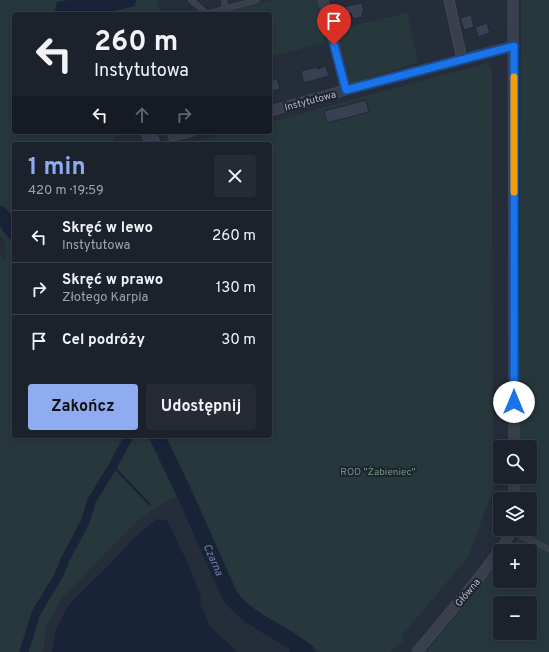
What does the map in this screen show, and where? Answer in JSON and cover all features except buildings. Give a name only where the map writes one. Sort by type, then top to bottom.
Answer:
[{"type":"street","points":[[322,0],[346,90]]},
{"type":"street","points":[[449,0],[462,59]]},
{"type":"street","points":[[513,0],[514,440]]},
{"type":"street","name":"Instytutowa","points":[[272,110],[514,46]]},
{"type":"street","points":[[174,136],[182,134]]},
{"type":"street","name":"Główna","points":[[417,652],[481,575],[509,536]]},
{"type":"lane","points":[[191,0],[205,12]]},
{"type":"lane","points":[[224,0],[225,9]]},
{"type":"lane","points":[[214,12],[257,0]]},
{"type":"lane","points":[[524,536],[549,549]]},
{"type":"green space","name":"ROD \"Żabieniec\"","points":[[0,0],[157,0],[160,12],[12,12],[12,134],[114,134],[116,142],[12,142],[12,438],[272,438],[272,142],[195,142],[225,134],[272,134],[272,121],[487,63],[492,69],[493,490],[468,557],[401,635],[404,641],[389,652],[320,652],[246,606],[232,591],[191,489],[158,506],[135,523],[62,598],[46,627],[43,652],[0,652],[0,254],[5,261],[6,251],[4,242],[0,236]]},
{"type":"green space","points":[[275,0],[317,0],[326,42],[272,56],[272,12],[234,12],[233,10]]},
{"type":"green space","points":[[521,0],[549,0],[549,652],[426,652],[493,570],[493,588],[537,588],[537,544],[514,544],[518,539],[518,536],[537,536],[537,492],[519,492],[519,484],[537,484],[537,440],[519,440]]},
{"type":"green space","points":[[407,13],[418,62],[351,84],[337,29]]},
{"type":"water","points":[[67,0],[137,0],[134,6],[110,12],[56,12],[57,2]]},
{"type":"water","points":[[157,519],[167,520],[189,566],[201,598],[200,604],[210,627],[238,652],[52,652],[56,630],[66,609],[136,536]]},
{"type":"waterway","name":"Czarna","points":[[0,214],[12,229]]},
{"type":"waterway","points":[[24,652],[36,613],[59,575],[65,560],[85,522],[92,500],[128,438]]},
{"type":"waterway","name":"Czarna","points":[[158,438],[229,594],[249,615],[294,642],[307,652]]},
{"type":"waterway","points":[[113,466],[149,504]]},
{"type":"waterway","name":"Czarna","points":[[291,641],[295,652]]},
{"type":"slow traffic","points":[[514,77],[514,192]]},
{"type":"route","points":[[334,45],[346,90],[514,46],[514,402]]}]
